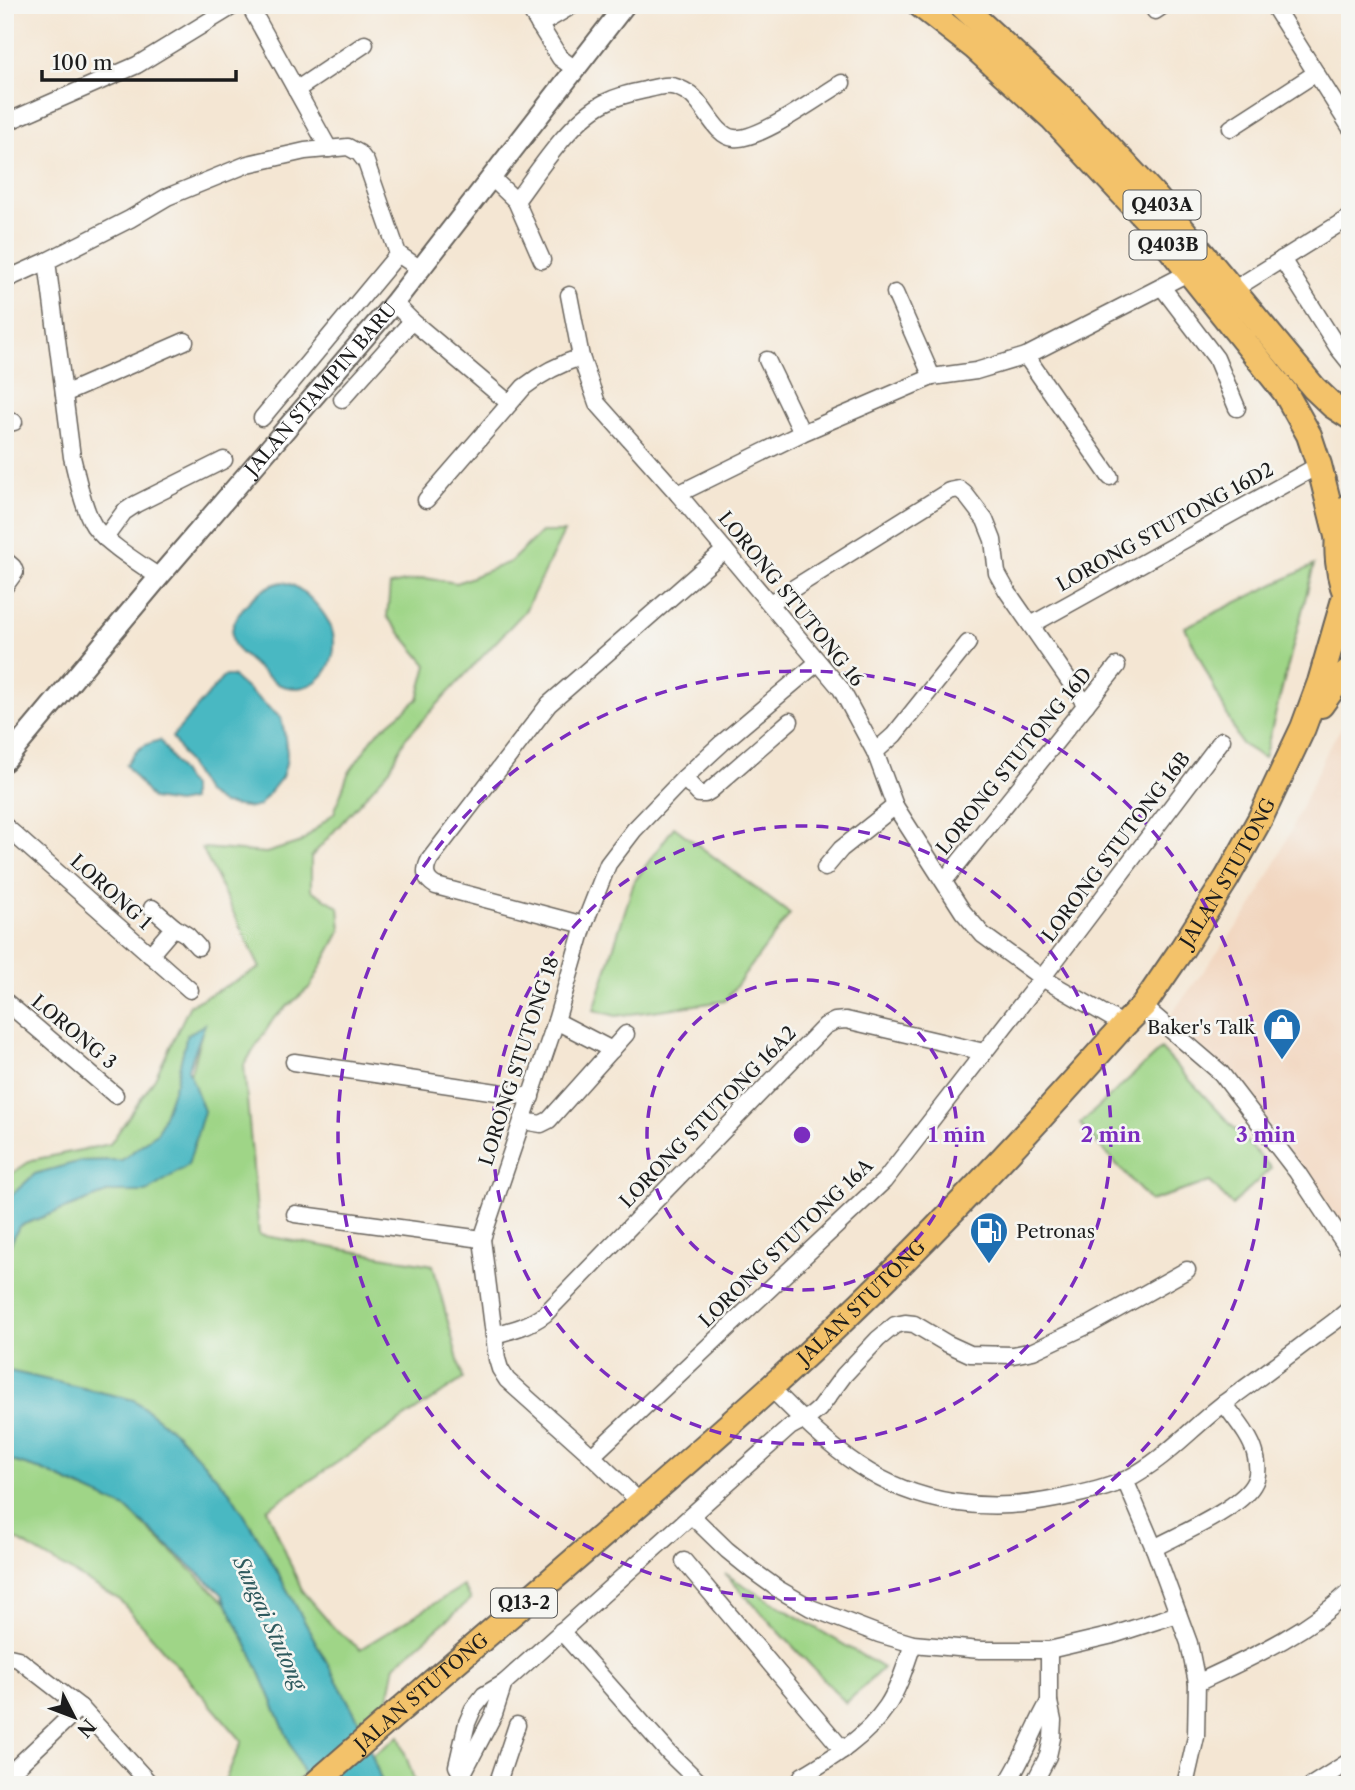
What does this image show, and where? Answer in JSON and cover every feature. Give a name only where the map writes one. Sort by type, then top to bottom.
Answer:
[{"type":"main road","name":"Q403B","points":[[920,5],[974,47],[1053,119],[1140,213],[1285,392],[1308,435],[1319,465],[1338,540]]},
{"type":"main road","name":"Q403A","points":[[961,5],[1069,104],[1154,195],[1314,388],[1350,417]]},
{"type":"main road","points":[[1348,600],[1341,578],[1338,540],[1341,522],[1350,505]]},
{"type":"main road","name":"Q13-2","points":[[1303,728],[1348,600]]},
{"type":"main road","name":"Q13-2","points":[[1303,728],[1341,677],[1350,670]]},
{"type":"main road","name":"JALAN STUTONG","points":[[314,1785],[771,1388],[908,1258],[1040,1121],[1143,1006],[1182,949],[1260,819],[1303,728]]},
{"type":"street","points":[[5,123],[137,65],[235,5]]},
{"type":"street","points":[[249,5],[329,149]]},
{"type":"street","points":[[534,16],[546,11],[546,5]]},
{"type":"street","points":[[534,16],[573,5]]},
{"type":"street","name":"JALAN STAMPIN BARU","points":[[5,761],[394,303],[625,5]]},
{"type":"street","points":[[1273,5],[1316,73],[1344,103],[1350,127]]},
{"type":"street","points":[[534,16],[560,58],[575,69]]},
{"type":"street","points":[[296,90],[365,44]]},
{"type":"street","points":[[1231,128],[1316,73]]},
{"type":"street","points":[[516,201],[566,136],[591,111],[619,96],[666,85],[675,86],[700,103],[720,132],[731,138],[757,134],[842,83]]},
{"type":"street","points":[[5,280],[130,219],[167,197],[248,164],[305,151],[348,147],[359,153],[366,162],[398,254],[419,268]]},
{"type":"street","points":[[492,178],[516,201],[542,260]]},
{"type":"street","points":[[1233,290],[1350,217]]},
{"type":"street","points":[[262,418],[398,254]]},
{"type":"street","points":[[1282,259],[1350,363]]},
{"type":"street","points":[[47,261],[72,457],[91,520],[105,538],[159,577]]},
{"type":"street","points":[[678,494],[802,433],[932,377],[976,371],[1026,356],[1190,272]]},
{"type":"street","points":[[1161,287],[1216,358],[1237,408]]},
{"type":"street","points":[[895,293],[932,377]]},
{"type":"street","name":"LORONG STUTONG 16","points":[[569,295],[581,357],[597,403],[678,494],[841,689],[875,752],[895,806],[963,912],[983,935],[1042,978],[1124,1025]]},
{"type":"street","points":[[394,303],[509,403]]},
{"type":"street","points":[[342,398],[412,320]]},
{"type":"street","points":[[64,394],[185,341]]},
{"type":"street","points":[[1026,356],[1110,477]]},
{"type":"street","points":[[426,500],[524,387],[557,365],[581,357]]},
{"type":"street","points":[[767,360],[802,433]]},
{"type":"street","points":[[105,538],[124,512],[136,504],[224,460]]},
{"type":"street","name":"LORONG STUTONG 16D2","points":[[1031,625],[1319,465]]},
{"type":"street","points":[[770,603],[949,491],[958,489],[985,520],[993,540],[996,573],[1086,705]]},
{"type":"street","points":[[584,925],[436,886],[429,881],[426,867],[549,704],[725,550]]},
{"type":"street","points":[[5,560],[15,572],[5,586]]},
{"type":"street","points":[[875,752],[894,735],[968,643]]},
{"type":"street","name":"LORONG STUTONG 18","points":[[641,1503],[507,1380],[500,1369],[482,1239],[556,1021],[584,925],[608,864],[634,830],[684,778],[817,663]]},
{"type":"street","name":"LORONG STUTONG 16D","points":[[944,881],[1117,666]]},
{"type":"street","points":[[757,715],[775,734]]},
{"type":"street","points":[[684,778],[699,794],[710,792],[790,721]]},
{"type":"street","name":"LORONG STUTONG 16B","points":[[1042,978],[1222,740]]},
{"type":"street","points":[[825,868],[841,849],[895,806]]},
{"type":"street","name":"LORONG 1","points":[[5,826],[190,990]]},
{"type":"street","points":[[152,908],[198,947]]},
{"type":"street","points":[[150,955],[174,927]]},
{"type":"street","name":"LORONG STUTONG 16A","points":[[592,1456],[884,1181],[1042,978]]},
{"type":"street","name":"LORONG 3","points":[[5,1001],[115,1095]]},
{"type":"street","points":[[1143,1006],[1221,1073],[1297,1172],[1350,1252]]},
{"type":"street","name":"LORONG STUTONG 16A2","points":[[494,1335],[526,1325],[545,1314],[825,1026],[846,1020],[984,1052]]},
{"type":"street","points":[[556,1021],[612,1049]]},
{"type":"street","points":[[523,1121],[541,1125],[549,1120],[626,1034]]},
{"type":"street","points":[[294,1062],[531,1097]]},
{"type":"street","points":[[295,1214],[482,1239]]},
{"type":"street","points":[[465,1780],[494,1714],[504,1683],[790,1427],[819,1409],[844,1375],[895,1325],[905,1322],[914,1324],[970,1354],[1013,1355],[1033,1351],[1091,1324],[1187,1270]]},
{"type":"street","points":[[771,1388],[831,1444],[859,1466],[888,1483],[918,1496],[952,1503],[986,1506],[1031,1504],[1081,1494],[1125,1480],[1149,1467],[1224,1403],[1350,1308]]},
{"type":"street","points":[[1154,1548],[1233,1506],[1254,1484],[1257,1475],[1255,1452],[1250,1439],[1224,1403]]},
{"type":"street","points":[[1125,1480],[1154,1548],[1189,1643],[1197,1683],[1196,1737],[1185,1785]]},
{"type":"street","points":[[692,1516],[753,1571],[811,1608],[878,1634],[913,1644],[979,1650],[1049,1650],[1113,1636],[1178,1614]]},
{"type":"street","points":[[684,1561],[843,1750]]},
{"type":"street","points":[[1197,1683],[1312,1622],[1350,1591]]},
{"type":"street","points":[[561,1631],[669,1754],[702,1785]]},
{"type":"street","points":[[802,1776],[858,1739],[888,1705],[913,1644]]},
{"type":"street","points":[[1033,1785],[1048,1756],[1052,1738],[1049,1650]]},
{"type":"street","points":[[5,1656],[18,1659],[80,1707],[151,1785]]},
{"type":"street","points":[[1006,1785],[1049,1702]]},
{"type":"street","points":[[5,1777],[80,1707]]},
{"type":"street","points":[[497,1785],[517,1725]]},
{"type":"street","points":[[1312,1785],[1350,1761]]},
{"type":"shaded area","points":[[1350,714],[1350,1236],[1262,1113],[1225,1069],[1169,1017],[1251,908],[1278,858],[1329,747]]},
{"type":"green space","points":[[541,532],[564,532],[525,611],[405,739],[390,769],[311,857],[311,890],[339,907],[341,930],[310,987],[274,1018],[244,1065],[259,1235],[433,1265],[463,1379],[267,1509],[302,1591],[334,1628],[360,1649],[463,1586],[471,1599],[395,1665],[388,1700],[360,1723],[262,1544],[230,1492],[177,1434],[134,1400],[5,1370],[5,1256],[19,1226],[109,1192],[146,1192],[204,1111],[190,1075],[204,1025],[187,1035],[176,1082],[158,1132],[122,1160],[81,1161],[35,1174],[5,1201],[5,1178],[32,1160],[110,1144],[155,1078],[190,1005],[260,968],[202,848],[266,853],[301,842],[334,813],[348,774],[376,734],[418,699],[427,665],[387,617],[390,585],[425,578],[457,583],[510,562]]},
{"type":"green space","points":[[1314,565],[1264,758],[1241,744],[1185,627]]},
{"type":"green space","points":[[674,827],[790,914],[725,1001],[616,1016],[594,1010],[634,882]]},
{"type":"green space","points":[[1161,1049],[1271,1168],[1232,1205],[1210,1182],[1150,1201],[1080,1124]]},
{"type":"green space","points":[[5,1459],[42,1470],[126,1508],[227,1604],[255,1661],[304,1775],[292,1785],[220,1785],[226,1778],[242,1741],[120,1600],[5,1533]]},
{"type":"green space","points":[[725,1574],[883,1668],[846,1703]]},
{"type":"green space","points":[[399,1736],[416,1785],[383,1785],[372,1756]]},
{"type":"water","points":[[283,582],[298,588],[314,602],[327,619],[333,634],[334,646],[328,668],[314,683],[304,687],[292,688],[275,682],[242,654],[235,646],[232,636],[233,627],[243,608],[260,592]]},
{"type":"water","points":[[224,676],[232,676],[281,718],[284,731],[287,753],[282,777],[259,806],[252,808],[223,804],[206,793],[172,737]]},
{"type":"water","points":[[160,740],[191,787],[191,800],[177,803],[152,799],[126,765],[140,748]]},
{"type":"water","points":[[205,1024],[188,1069],[204,1111],[188,1165],[146,1192],[109,1192],[19,1226],[5,1256],[5,1201],[35,1174],[81,1161],[122,1160],[158,1132],[176,1082],[187,1035]]},
{"type":"water","name":"Sungai Stutong","points":[[5,1370],[134,1400],[177,1434],[230,1492],[262,1544],[360,1723],[383,1785],[308,1785],[255,1661],[222,1594],[126,1508],[42,1470],[5,1459]]},
{"type":"place","name":"Baker's Talk","points":[[1282,1061]]},
{"type":"place","name":"Petronas","points":[[989,1265]]}]
